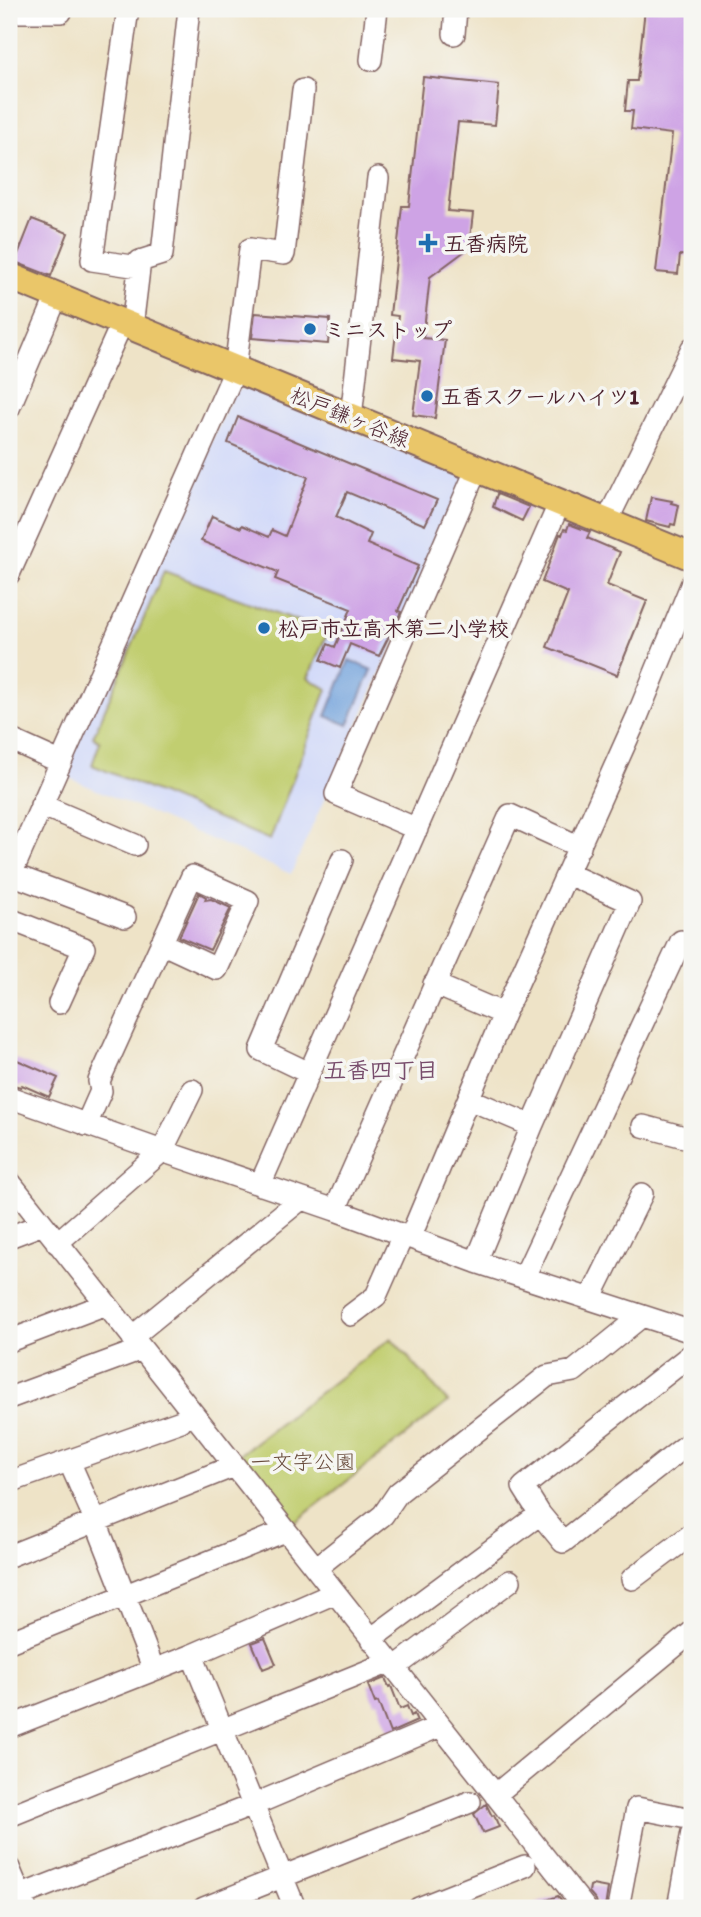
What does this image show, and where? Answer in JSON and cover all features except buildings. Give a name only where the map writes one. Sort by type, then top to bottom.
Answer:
[{"type":"main road","name":"松戸鎌ヶ谷線","points":[[9,276],[692,557]]},
{"type":"street","points":[[128,9],[92,260],[139,267]]},
{"type":"street","points":[[9,574],[127,325],[140,261],[162,254],[189,9]]},
{"type":"street","points":[[371,60],[377,9]]},
{"type":"street","points":[[454,34],[456,9]]},
{"type":"street","points":[[9,12],[61,12]]},
{"type":"street","points":[[125,918],[10,876],[235,370],[250,249],[284,254],[303,90]]},
{"type":"street","points":[[351,417],[378,178]]},
{"type":"street","points":[[9,408],[57,296]]},
{"type":"street","points":[[607,521],[688,346]]},
{"type":"street","points":[[417,829],[336,794],[477,468]]},
{"type":"street","points":[[260,1185],[560,502]]},
{"type":"street","points":[[351,1315],[376,1296],[406,1237],[568,874],[692,583]]},
{"type":"street","points":[[9,739],[60,762]]},
{"type":"street","points":[[41,805],[135,845]]},
{"type":"street","points":[[335,1210],[510,815],[580,846]]},
{"type":"street","points":[[309,1073],[261,1050],[342,860]]},
{"type":"street","points":[[476,1262],[630,902],[568,874]]},
{"type":"street","points":[[86,1125],[101,1091],[99,1081],[192,876],[247,901],[217,969],[162,943]]},
{"type":"street","points":[[9,919],[83,948],[59,1003]]},
{"type":"street","points":[[524,1278],[681,941]]},
{"type":"street","points":[[434,984],[504,1014]]},
{"type":"street","points":[[57,1242],[162,1152],[192,1090]]},
{"type":"street","points":[[9,1097],[476,1262],[590,1300],[692,1329]]},
{"type":"street","points":[[469,1099],[532,1126]]},
{"type":"street","points":[[643,1126],[692,1139]]},
{"type":"street","points":[[10,1185],[585,1908]]},
{"type":"street","points":[[590,1300],[642,1194]]},
{"type":"street","points":[[9,1398],[137,1343],[301,1199]]},
{"type":"street","points":[[9,1237],[43,1224]]},
{"type":"street","points":[[9,1341],[106,1304]]},
{"type":"street","points":[[316,1569],[383,1515],[398,1493],[547,1376],[574,1371],[642,1316]]},
{"type":"street","points":[[692,1354],[523,1487],[540,1514],[563,1542],[692,1441]]},
{"type":"street","points":[[9,1482],[181,1421]]},
{"type":"street","points":[[69,1461],[154,1670]]},
{"type":"street","points":[[9,1556],[234,1465]]},
{"type":"street","points":[[371,1639],[540,1514]]},
{"type":"street","points":[[9,1642],[285,1531]]},
{"type":"street","points":[[632,1579],[692,1534]]},
{"type":"street","points":[[9,1815],[222,1729],[392,1665],[510,1581]]},
{"type":"street","points":[[9,1727],[192,1655],[335,1593]]},
{"type":"street","points":[[495,1795],[692,1632]]},
{"type":"street","points":[[192,1655],[295,1908]]},
{"type":"street","points":[[9,1868],[18,1901],[440,1726]]},
{"type":"street","points":[[204,1908],[470,1802]]},
{"type":"street","points":[[618,1908],[637,1808],[692,1819]]},
{"type":"street","points":[[678,1908],[692,1832]]},
{"type":"street","points":[[419,1908],[525,1866]]},
{"type":"shaded area","name":"松戸市立高木第二小学校","points":[[247,387],[462,476],[466,482],[291,874],[60,774],[234,392]]},
{"type":"green space","points":[[164,571],[328,632],[308,678],[327,689],[270,840],[92,765],[100,742],[93,737]]},
{"type":"green space","name":"一文字公園","points":[[391,1338],[448,1402],[290,1526],[235,1458]]},
{"type":"water","points":[[349,660],[372,670],[348,725],[326,716]]},
{"type":"place","name":"五香病院","points":[[428,243]]},
{"type":"place","name":"ミニストップ","points":[[310,329]]},
{"type":"place","name":"五香スクールハイツ1","points":[[427,396]]},
{"type":"place","name":"松戸市立高木第二小学校","points":[[264,628]]},
{"type":"district","name":"五香四丁目","points":[[381,1070]]}]
